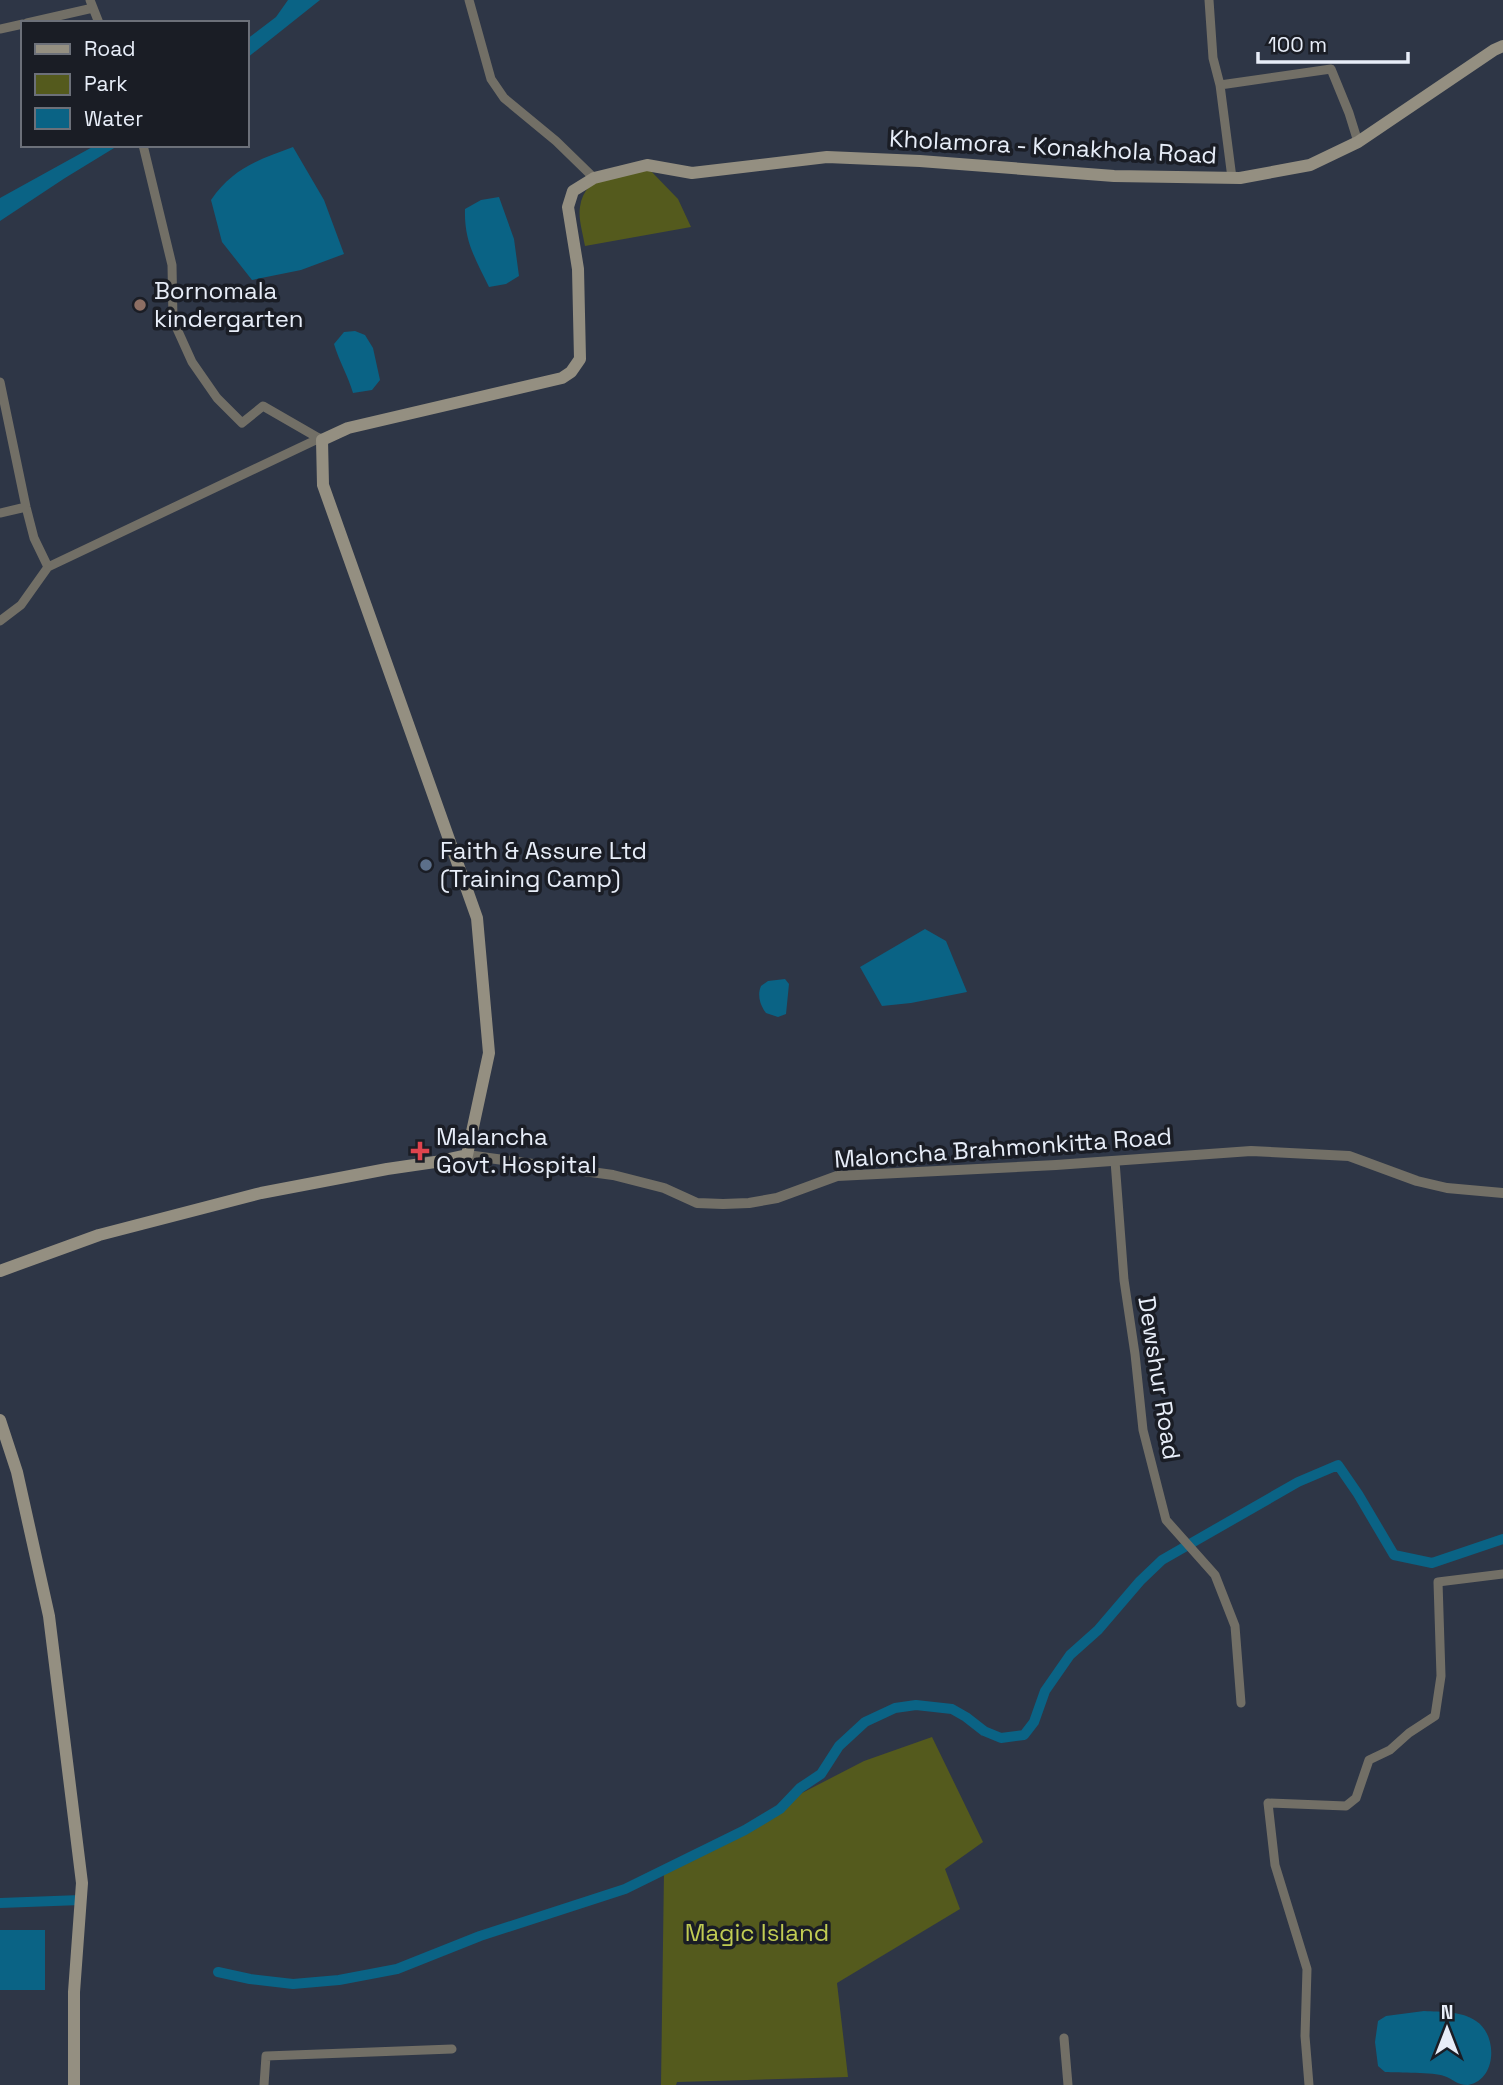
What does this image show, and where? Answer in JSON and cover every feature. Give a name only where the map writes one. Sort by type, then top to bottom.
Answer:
[{"type":"main road","name":"Kholamora - Konakhola Road","points":[[321,439],[348,428],[562,378],[571,372],[579,359],[580,328],[578,269],[568,207],[573,191],[594,178],[647,166],[692,173],[827,156],[1114,176],[1240,178],[1310,166],[1358,142],[1503,46]]},
{"type":"main road","points":[[0,1271],[99,1235],[261,1194],[467,1155],[489,1053],[477,918],[323,485],[321,439]]},
{"type":"main road","points":[[0,1420],[17,1472],[49,1616],[82,1883],[74,1992],[74,2085]]},
{"type":"street","points":[[469,0],[491,79],[504,99],[556,141],[594,178]]},
{"type":"street","points":[[1209,0],[1213,58],[1220,85],[1232,178]]},
{"type":"street","points":[[32,21],[92,4],[98,21]]},
{"type":"street","points":[[0,29],[21,24]]},
{"type":"street","points":[[1220,85],[1331,69],[1358,142]]},
{"type":"street","points":[[144,147],[172,265],[173,320],[192,362],[217,398],[242,423],[263,405],[321,439]]},
{"type":"street","points":[[0,382],[4,422],[34,538],[48,567]]},
{"type":"street","points":[[0,621],[21,605],[48,567],[321,439]]},
{"type":"street","points":[[0,513],[26,507]]},
{"type":"street","name":"Maloncha Brahmonkitta Road","points":[[467,1155],[613,1175],[664,1188],[697,1203],[723,1204],[777,1198],[838,1176],[1251,1151],[1349,1156],[1417,1181],[1447,1188],[1503,1193]]},
{"type":"street","name":"Dewshur Road","points":[[1115,1161],[1124,1280],[1143,1430],[1166,1520],[1215,1575],[1236,1626],[1241,1703]]},
{"type":"street","points":[[1309,2085],[1305,2036],[1307,1969],[1275,1865],[1268,1802],[1346,1805],[1356,1798],[1369,1760],[1390,1750],[1409,1733],[1435,1716],[1441,1676],[1438,1582],[1503,1574]]},
{"type":"street","points":[[1064,2038],[1069,2085]]},
{"type":"street","points":[[264,2085],[265,2056],[452,2049]]},
{"type":"green space","points":[[647,167],[678,199],[691,227],[585,246],[580,207],[589,187],[605,176]]},
{"type":"green space","name":"Magic Island","points":[[932,1737],[983,1842],[945,1869],[960,1909],[837,1983],[848,2077],[677,2082],[676,2085],[661,2085],[664,1872],[726,1844],[760,1825],[802,1793],[864,1761]]},
{"type":"water","points":[[288,0],[320,0],[248,57],[248,38],[276,17]]},
{"type":"water","points":[[92,147],[116,147],[0,221],[0,198]]},
{"type":"water","points":[[293,147],[324,200],[344,254],[301,270],[252,280],[222,242],[211,200],[228,180],[247,166]]},
{"type":"water","points":[[499,197],[514,239],[519,276],[506,284],[489,287],[468,240],[465,209],[481,200]]},
{"type":"water","points":[[355,331],[365,335],[373,348],[380,380],[372,390],[353,393],[334,344],[344,332]]},
{"type":"water","points":[[925,929],[946,941],[967,992],[882,1006],[860,967]]},
{"type":"water","points":[[785,979],[789,984],[786,1014],[778,1017],[766,1013],[760,1000],[761,986],[768,981]]},
{"type":"water","points":[[0,1930],[45,1930],[45,1990],[0,1990]]},
{"type":"water","points":[[1424,2011],[1464,2015],[1483,2028],[1491,2046],[1485,2075],[1478,2081],[1464,2085],[1439,2075],[1385,2072],[1378,2066],[1375,2042],[1378,2021],[1386,2016]]},
{"type":"waterway","points":[[218,1972],[293,1984],[339,1980],[397,1969],[480,1936],[625,1889],[745,1830],[780,1809],[800,1788],[821,1774],[839,1746],[865,1722],[895,1708],[916,1705],[952,1709],[984,1731],[1001,1738],[1024,1735],[1034,1722],[1045,1691],[1070,1655],[1098,1630],[1162,1560],[1298,1482],[1338,1465],[1394,1555],[1432,1563],[1503,1539]]},
{"type":"waterway","points":[[0,1903],[81,1900]]},
{"type":"place","name":"Bornomala kindergarten","points":[[140,305]]},
{"type":"place","name":"Faith & Assure Ltd (Training Camp)","points":[[426,865]]},
{"type":"place","name":"Malancha Govt. Hospital","points":[[420,1151]]}]
